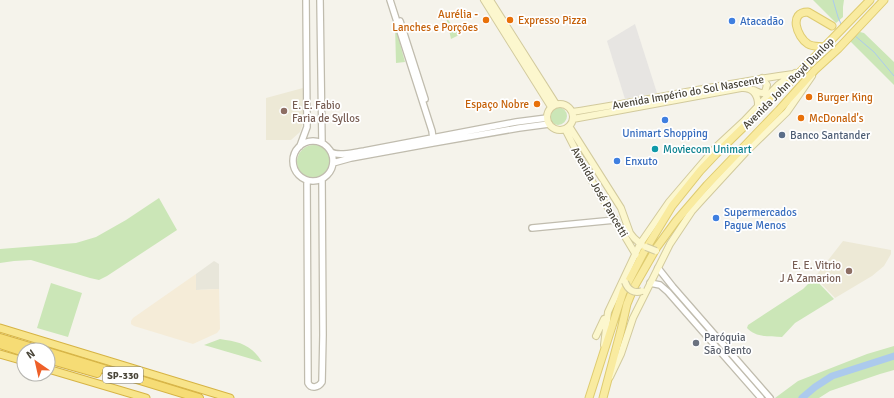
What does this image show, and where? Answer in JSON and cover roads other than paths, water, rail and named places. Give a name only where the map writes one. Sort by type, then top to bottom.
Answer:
[{"type":"highway","points":[[0,328],[230,398]]},
{"type":"highway","points":[[0,338],[16,343]]},
{"type":"highway","points":[[0,344],[16,349]]},
{"type":"highway","points":[[0,354],[16,359]]},
{"type":"highway","name":"SP-330","points":[[56,354],[199,398]]},
{"type":"highway","name":"SP-330","points":[[56,361],[180,398]]},
{"type":"highway","points":[[56,371],[146,398]]},
{"type":"main road","points":[[484,0],[553,106]]},
{"type":"main road","points":[[490,0],[553,106]]},
{"type":"main road","name":"Avenida John Boyd Dunlop","points":[[589,398],[623,292],[644,252],[672,206],[700,171],[716,154],[802,70],[870,0]]},
{"type":"main road","name":"Avenida John Boyd Dunlop","points":[[603,398],[627,304],[634,287],[657,247],[690,203],[725,165],[780,110],[815,70],[838,49],[884,0]]},
{"type":"main road","points":[[824,47],[812,46],[806,43],[797,29],[796,17],[800,14],[808,12],[832,26]]},
{"type":"main road","name":"Avenida Império do Sol Nascente","points":[[573,116],[762,78],[796,73],[802,70]]},
{"type":"main road","name":"Avenida John Boyd Dunlop","points":[[650,283],[670,244],[692,211],[743,156],[787,112],[807,85],[815,70]]},
{"type":"main road","points":[[596,336],[625,275],[664,209],[716,147],[744,121],[778,85],[796,73]]},
{"type":"main road","name":"Avenida Império do Sol Nascente","points":[[573,116],[741,88],[763,93],[766,92],[767,85],[762,78]]},
{"type":"main road","points":[[751,90],[757,98],[758,105]]},
{"type":"main road","points":[[565,105],[570,108],[573,116],[567,127],[556,129],[548,121],[548,112],[553,106],[565,105]]},
{"type":"main road","name":"Avenida José Pancetti","points":[[567,127],[621,208],[630,233],[643,246],[656,251],[659,256],[659,266]]},
{"type":"main road","name":"Avenida José Pancetti","points":[[567,127],[590,178],[636,255]]},
{"type":"main road","points":[[625,275],[625,282],[627,286],[632,291],[638,293],[650,283]]},
{"type":"main road","points":[[606,384],[617,364],[633,318],[650,283]]},
{"type":"main road","points":[[599,364],[608,312]]},
{"type":"street","points":[[300,146],[310,142],[322,143],[331,152],[333,163],[330,173],[322,180],[314,182],[307,181],[298,174],[294,165],[294,156],[300,146],[307,127],[306,0]]},
{"type":"street","points":[[320,0],[322,143]]},
{"type":"street","points":[[390,0],[434,136]]},
{"type":"street","points":[[394,0],[435,143]]},
{"type":"street","points":[[331,152],[338,154],[364,151],[434,136],[479,130],[516,122],[548,121]]},
{"type":"street","points":[[333,163],[351,158],[519,128],[548,121]]},
{"type":"street","points":[[307,181],[308,382],[311,386],[316,387],[321,384],[323,335],[322,180]]},
{"type":"street","points":[[532,228],[615,220]]},
{"type":"street","points":[[659,266],[673,287],[770,398]]},
{"type":"street","points":[[650,283],[660,285],[668,292],[761,398]]},
{"type":"waterway","points":[[833,0],[841,24]]},
{"type":"waterway","points":[[854,35],[874,52],[894,76]]},
{"type":"waterway","points":[[802,398],[832,376],[894,356]]},
{"type":"place","name":"Aurélia - Lanches e Porções","points":[[486,20]]},
{"type":"place","name":"Expresso Pizza","points":[[510,20]]},
{"type":"place","name":"Atacadão","points":[[732,21]]},
{"type":"place","name":"Burger King","points":[[809,97]]},
{"type":"place","name":"Espaço Nobre","points":[[537,104]]},
{"type":"place","name":"E. E. Fabio Faria de Syllos","points":[[284,111]]},
{"type":"place","name":"McDonald's","points":[[801,118]]},
{"type":"place","name":"Unimart Shopping","points":[[665,120]]},
{"type":"place","name":"Banco Santander","points":[[782,135]]},
{"type":"place","name":"Moviecom Unimart","points":[[655,149]]},
{"type":"place","name":"Enxuto","points":[[617,161]]},
{"type":"place","name":"Supermercados Pague Menos","points":[[716,218]]},
{"type":"place","name":"E. E. Vitrio J A Zamarion","points":[[849,271]]},
{"type":"place","name":"Paróquia São Bento","points":[[696,343]]}]
